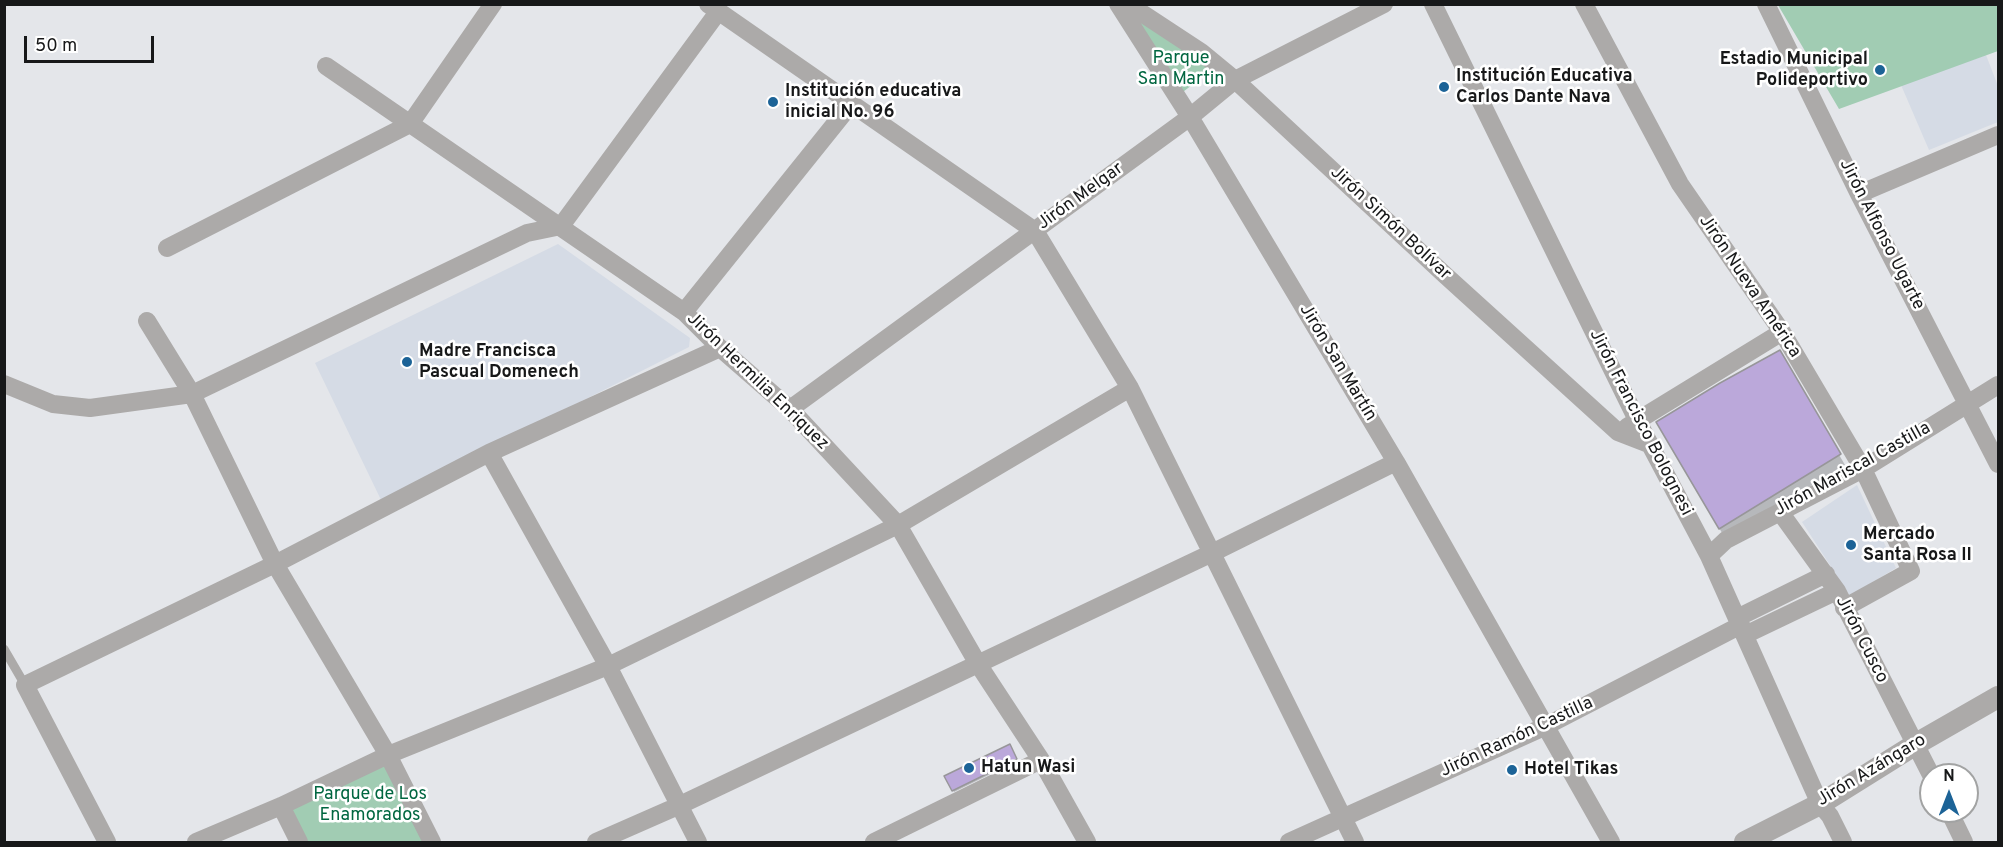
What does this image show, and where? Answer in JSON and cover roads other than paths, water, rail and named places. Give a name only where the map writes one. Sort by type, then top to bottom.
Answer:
[{"type":"street","points":[[166,248],[410,124],[493,4]]},
{"type":"street","name":"Jirón San Martín","points":[[1118,4],[1190,117],[1396,462],[1611,843]]},
{"type":"street","name":"Jirón Simón Bolívar","points":[[1128,4],[1201,52],[1235,80],[1444,275],[1618,432],[1649,444]]},
{"type":"street","name":"Jirón Melgar","points":[[790,409],[1190,117],[1235,80],[1384,4]]},
{"type":"street","name":"Jirón Francisco Bolognesi","points":[[1433,4],[1637,420],[1709,556],[1820,804],[1830,816],[1843,843]]},
{"type":"street","name":"Jirón Nueva América","points":[[1584,4],[1680,184],[1782,333],[1863,469],[1911,571],[1840,599]]},
{"type":"street","name":"Jirón Alfonso Ugarte","points":[[1766,4],[1859,194],[1998,464]]},
{"type":"street","points":[[4,384],[53,404],[90,408],[192,394],[527,233],[561,226],[713,8],[1035,231],[1130,388],[1355,843]]},
{"type":"street","name":"Jirón Hermilia Enriquez","points":[[326,66],[684,312],[720,348],[790,409],[898,525],[978,664],[1041,760],[1087,843]]},
{"type":"street","points":[[684,312],[851,104]]},
{"type":"street","points":[[1859,194],[1998,135]]},
{"type":"street","points":[[147,321],[192,394],[275,564],[388,755],[432,843]]},
{"type":"street","points":[[1618,432],[1782,333]]},
{"type":"street","points":[[107,843],[25,685],[275,564],[489,453],[720,348]]},
{"type":"street","name":"Jirón Mariscal Castilla","points":[[1709,556],[1726,540],[1863,469],[1998,385]]},
{"type":"street","points":[[196,843],[388,755],[608,666],[898,525],[1130,388]]},
{"type":"street","points":[[489,453],[608,666],[698,843]]},
{"type":"street","points":[[596,843],[1212,553],[1396,462]]},
{"type":"street","name":"Jirón Cusco","points":[[1780,512],[1826,574],[1925,763]]},
{"type":"street","points":[[1741,626],[1826,574]]},
{"type":"street","points":[[1741,626],[1840,599]]},
{"type":"street","name":"Jirón Ramón Castilla","points":[[1289,843],[1544,727],[1741,626]]},
{"type":"street","name":"Jirón Azángaro","points":[[1745,843],[1820,804],[1916,744],[1998,697]]},
{"type":"street","points":[[874,843],[1041,760]]},
{"type":"street","points":[[281,806],[299,843]]},
{"type":"street","points":[[1955,823],[1964,843]]},
{"type":"lane","points":[[4,649],[25,685]]},
{"type":"place","name":"Estadio Municipal Polideportivo","points":[[1880,70]]},
{"type":"place","name":"Institución Educativa Carlos Dante Nava","points":[[1444,87]]},
{"type":"place","name":"Institución educativa inicial No. 96","points":[[773,102]]},
{"type":"place","name":"Madre Francisca Pascual Domenech","points":[[407,362]]},
{"type":"place","name":"Mercado Santa Rosa II","points":[[1851,545]]},
{"type":"place","name":"Hatun Wasi","points":[[969,768]]},
{"type":"place","name":"Hotel Tikas","points":[[1512,770]]},
{"type":"park label","name":"Parque San Martin","points":[[1181,69]]},
{"type":"park label","name":"Parque de Los Enamorados","points":[[370,805]]}]
